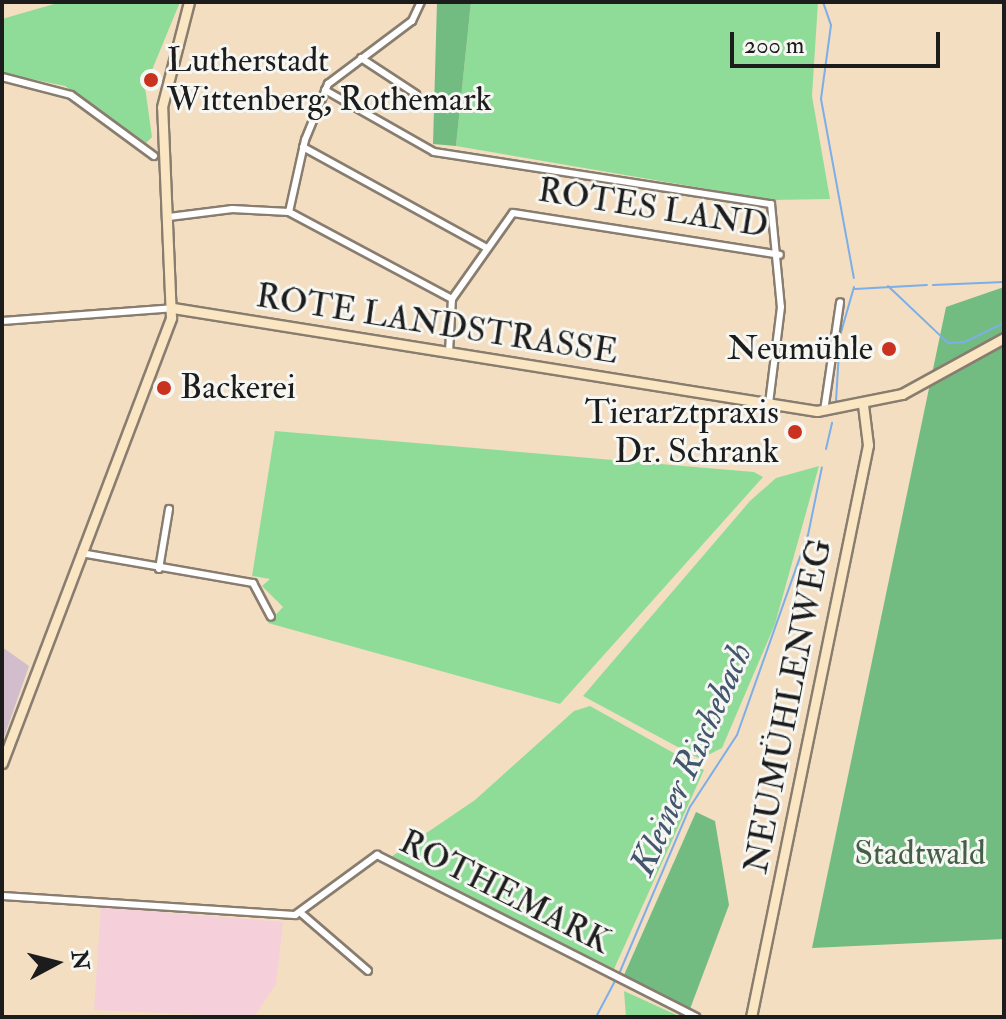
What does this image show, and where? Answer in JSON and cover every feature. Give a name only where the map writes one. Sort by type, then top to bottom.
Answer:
[{"type":"street","points":[[2,763],[173,308],[162,94],[189,2]]},
{"type":"street","points":[[289,212],[303,147],[325,90],[361,58],[412,21],[421,2]]},
{"type":"street","points":[[361,58],[416,94]]},
{"type":"street","points":[[2,77],[92,106],[154,156]]},
{"type":"street","name":"ROTES LAND","points":[[325,90],[434,152],[771,204],[780,255],[780,340],[769,405]]},
{"type":"street","points":[[303,147],[485,247]]},
{"type":"street","points":[[169,217],[232,209],[289,212],[452,299]]},
{"type":"street","name":"ROTES LAND","points":[[449,352],[452,299],[485,247],[517,213],[780,255]]},
{"type":"street","points":[[824,411],[840,302]]},
{"type":"street","name":"ROTE LANDSTRASSE","points":[[2,321],[173,308],[769,405],[824,411],[863,405],[927,383],[1004,338]]},
{"type":"street","name":"NEUMÜHLENWEG","points":[[751,1017],[868,445],[863,405]]},
{"type":"street","points":[[159,569],[169,509]]},
{"type":"street","points":[[81,553],[253,583],[271,617]]},
{"type":"street","name":"ROTHEMARK","points":[[302,914],[377,855],[696,1017]]},
{"type":"street","points":[[2,896],[302,914],[368,971]]},
{"type":"shaded area","points":[[2,647],[29,666],[2,743]]},
{"type":"shaded area","points":[[101,907],[283,922],[276,984],[254,1017],[94,1010]]},
{"type":"green space","points":[[61,2],[180,2],[145,87],[152,137],[146,143],[65,86],[2,73],[2,19]]},
{"type":"green space","points":[[437,2],[471,2],[456,146],[433,144]]},
{"type":"green space","points":[[471,2],[818,2],[812,96],[830,199],[772,200],[456,146]]},
{"type":"green space","name":"Stadtwald","points":[[1004,287],[1004,939],[812,948],[946,307]]},
{"type":"green space","points":[[275,431],[754,472],[763,477],[560,704],[268,623],[283,607],[262,586],[270,579],[252,576]]},
{"type":"green space","points":[[819,466],[775,624],[722,748],[700,759],[583,696],[750,501],[776,478]]},
{"type":"green space","points":[[590,706],[704,770],[614,969],[391,857],[475,800],[574,711]]},
{"type":"green space","points":[[696,812],[715,821],[729,905],[690,1009],[624,975]]},
{"type":"green space","points":[[624,991],[681,1017],[626,1017]]},
{"type":"waterway","points":[[823,2],[831,25],[821,99],[854,278]]},
{"type":"waterway","name":"Kleiner Rischebach","points":[[933,285],[1004,282]]},
{"type":"waterway","name":"Kleiner Rischebach","points":[[855,289],[927,285]]},
{"type":"waterway","points":[[888,286],[948,343],[965,342],[1004,323]]},
{"type":"waterway","name":"Kleiner Rischebach","points":[[836,401],[840,336],[854,287]]},
{"type":"waterway","name":"Kleiner Rischebach","points":[[826,449],[832,423]]},
{"type":"waterway","name":"Kleiner Rischebach","points":[[619,974],[690,807],[737,735],[808,535],[822,467]]},
{"type":"waterway","name":"Kleiner Rischebach","points":[[596,1017],[615,981]]},
{"type":"place","name":"Lutherstadt Wittenberg, Rothemark","points":[[151,80]]},
{"type":"place","name":"Neumühle","points":[[889,349]]},
{"type":"place","name":"Backerei","points":[[164,388]]},
{"type":"place","name":"Tierarztpraxis Dr. Schrank","points":[[795,432]]}]
